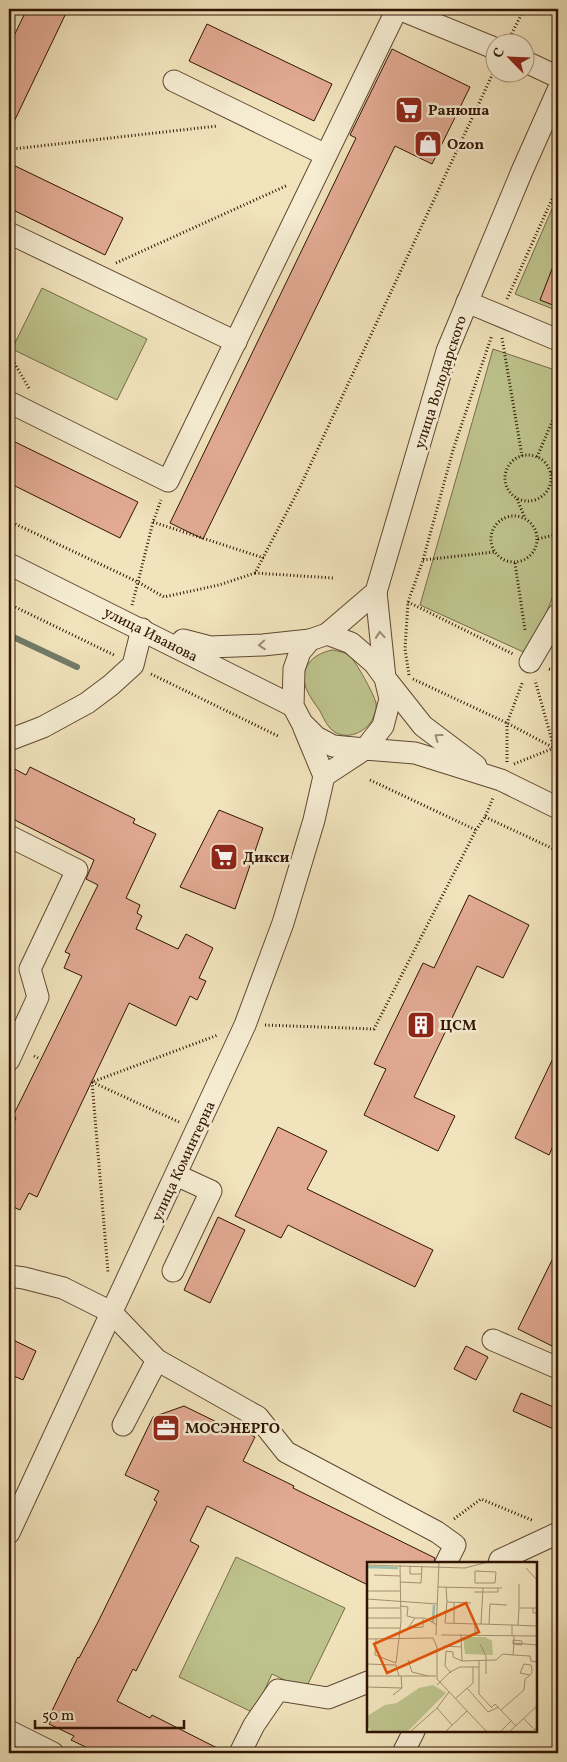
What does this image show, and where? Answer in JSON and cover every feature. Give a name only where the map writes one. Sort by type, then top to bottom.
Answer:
[{"type":"street","points":[[9,402],[168,481],[398,9],[484,44]]},
{"type":"street","points":[[534,66],[558,77]]},
{"type":"street","points":[[174,81],[322,163]]},
{"type":"street","name":"улица Володарского","points":[[376,592],[447,351],[558,90]]},
{"type":"street","points":[[9,232],[236,342]]},
{"type":"street","points":[[467,302],[498,317],[558,340]]},
{"type":"street","name":"улица Иванова","points":[[9,564],[142,629],[298,714]]},
{"type":"street","points":[[376,592],[384,678],[390,699],[383,726],[365,749],[324,776],[298,714],[294,669],[300,652],[376,592]]},
{"type":"street","points":[[530,662],[558,614]]},
{"type":"street","points":[[9,740],[44,727],[87,703],[111,685],[133,665],[142,629],[210,647],[263,645],[319,637],[351,643],[374,663],[423,726],[496,778]]},
{"type":"street","points":[[298,714],[316,737],[333,746],[415,753],[496,778],[558,808]]},
{"type":"street","name":"улица Коминтерна","points":[[9,1533],[198,1130],[245,1025],[284,923],[314,820],[324,776]]},
{"type":"street","points":[[9,836],[77,870],[30,968],[38,997],[9,1060]]},
{"type":"street","points":[[174,1271],[211,1191],[176,1174]]},
{"type":"street","points":[[9,1276],[63,1288],[111,1312],[157,1360],[258,1417],[286,1452],[437,1532],[455,1545],[446,1562]]},
{"type":"street","points":[[493,1340],[558,1368]]},
{"type":"street","points":[[123,1425],[157,1360]]},
{"type":"street","points":[[499,1562],[550,1528]]},
{"type":"street","points":[[240,1753],[254,1725],[278,1690],[328,1698],[367,1682]]},
{"type":"street","points":[[9,1731],[52,1753]]},
{"type":"street","points":[[403,1753],[414,1732]]},
{"type":"path","points":[[513,32],[524,9]]},
{"type":"path","points":[[153,522],[265,558],[300,487],[488,82]]},
{"type":"path","points":[[13,149],[219,126]]},
{"type":"path","points":[[93,273],[322,163]]},
{"type":"path","points":[[556,749],[507,723],[409,677],[405,650],[408,602],[423,560],[453,450],[498,317],[558,187]]},
{"type":"path","points":[[498,317],[522,456]]},
{"type":"path","points":[[537,457],[558,408]]},
{"type":"path","points":[[517,499],[533,501],[542,496],[550,486],[551,473],[546,464],[537,457],[522,456],[510,463],[505,475],[508,490],[517,499],[525,518],[535,528],[538,539],[536,550],[526,561],[515,563],[503,560],[494,552],[491,538],[495,526],[505,518],[515,516],[525,518]]},
{"type":"path","points":[[551,473],[558,468]]},
{"type":"path","points":[[9,520],[138,582],[153,522],[168,481]]},
{"type":"path","points":[[538,539],[558,534]]},
{"type":"path","points":[[423,560],[494,552]]},
{"type":"path","points":[[515,563],[530,662],[556,749]]},
{"type":"path","points":[[255,573],[333,578]]},
{"type":"path","points":[[408,602],[530,662],[558,672]]},
{"type":"path","points":[[530,662],[507,723],[507,767],[556,749]]},
{"type":"path","points":[[556,749],[558,739]]},
{"type":"path","points":[[92,1082],[245,1025],[374,1029],[476,830],[485,817],[496,778]]},
{"type":"path","points":[[370,780],[476,830]]},
{"type":"path","points":[[485,817],[558,851]]},
{"type":"path","points":[[92,1082],[198,1130]]},
{"type":"path","points":[[92,1082],[108,1274]]},
{"type":"path","points":[[437,1532],[481,1500],[550,1528]]},
{"type":"green space","points":[[558,195],[558,311],[515,294]]},
{"type":"green space","points":[[42,288],[147,339],[117,400],[12,349]]},
{"type":"green space","points":[[493,349],[558,371],[558,583],[530,655],[420,605]]},
{"type":"green space","points":[[332,650],[350,656],[364,678],[376,703],[375,712],[370,723],[356,734],[343,735],[332,730],[310,697],[304,681],[304,674],[309,663],[319,655]]},
{"type":"green space","points":[[236,1557],[345,1608],[305,1690],[272,1674],[254,1713],[179,1677]]},
{"type":"building","points":[[27,9],[68,9],[9,132],[9,46]]},
{"type":"building","points":[[207,24],[332,84],[314,121],[189,61]]},
{"type":"building","points":[[392,49],[470,87],[432,164],[395,146],[203,539],[170,523],[356,138],[350,135]]},
{"type":"building","points":[[9,163],[123,218],[105,255],[9,208]]},
{"type":"building","points":[[558,256],[558,307],[540,300]]},
{"type":"building","points":[[9,439],[138,502],[120,538],[9,483]]},
{"type":"building","points":[[9,766],[26,775],[30,767],[135,819],[133,823],[156,834],[126,898],[140,905],[137,913],[142,916],[136,929],[178,949],[186,934],[213,948],[199,978],[206,981],[197,1000],[190,996],[176,1026],[129,1003],[37,1197],[29,1193],[20,1210],[9,1205],[9,1133],[16,1118],[13,1116],[82,976],[64,968],[70,954],[65,952],[98,885],[86,879],[94,860],[9,817]]},
{"type":"building","name":"Дикси","points":[[219,810],[263,828],[235,909],[180,887]]},
{"type":"building","name":"ЦСМ","points":[[469,895],[529,925],[503,978],[477,966],[414,1097],[455,1116],[438,1151],[364,1115],[386,1069],[374,1064],[423,963],[434,968]]},
{"type":"building","points":[[558,1048],[558,1135],[549,1155],[515,1138]]},
{"type":"building","points":[[278,1127],[327,1151],[307,1189],[433,1250],[415,1287],[288,1225],[281,1238],[235,1216]]},
{"type":"building","points":[[218,1217],[245,1230],[210,1303],[184,1290]]},
{"type":"building","points":[[558,1248],[558,1349],[518,1329]]},
{"type":"building","points":[[9,1338],[36,1351],[23,1380],[9,1374]]},
{"type":"building","points":[[466,1346],[488,1357],[476,1380],[454,1369]]},
{"type":"building","points":[[521,1393],[558,1409],[558,1431],[513,1411]]},
{"type":"building","points":[[184,1406],[229,1428],[230,1425],[255,1437],[243,1461],[294,1486],[293,1488],[435,1558],[434,1562],[367,1562],[367,1585],[207,1506],[190,1541],[199,1546],[136,1671],[133,1669],[117,1701],[150,1718],[152,1715],[227,1753],[98,1753],[71,1740],[74,1736],[49,1724],[52,1718],[49,1717],[78,1657],[98,1622],[157,1502],[154,1500],[159,1491],[125,1475],[153,1417]]},
{"type":"waterway","points":[[9,635],[77,667]]},
{"type":"place","name":"Ранюша","points":[[409,110]]},
{"type":"place","name":"Ozon","points":[[428,144]]},
{"type":"place","name":"Дикси","points":[[224,857]]},
{"type":"place","name":"ЦСМ","points":[[421,1025]]},
{"type":"place","name":"МОСЭНЕРГО","points":[[166,1428]]}]
